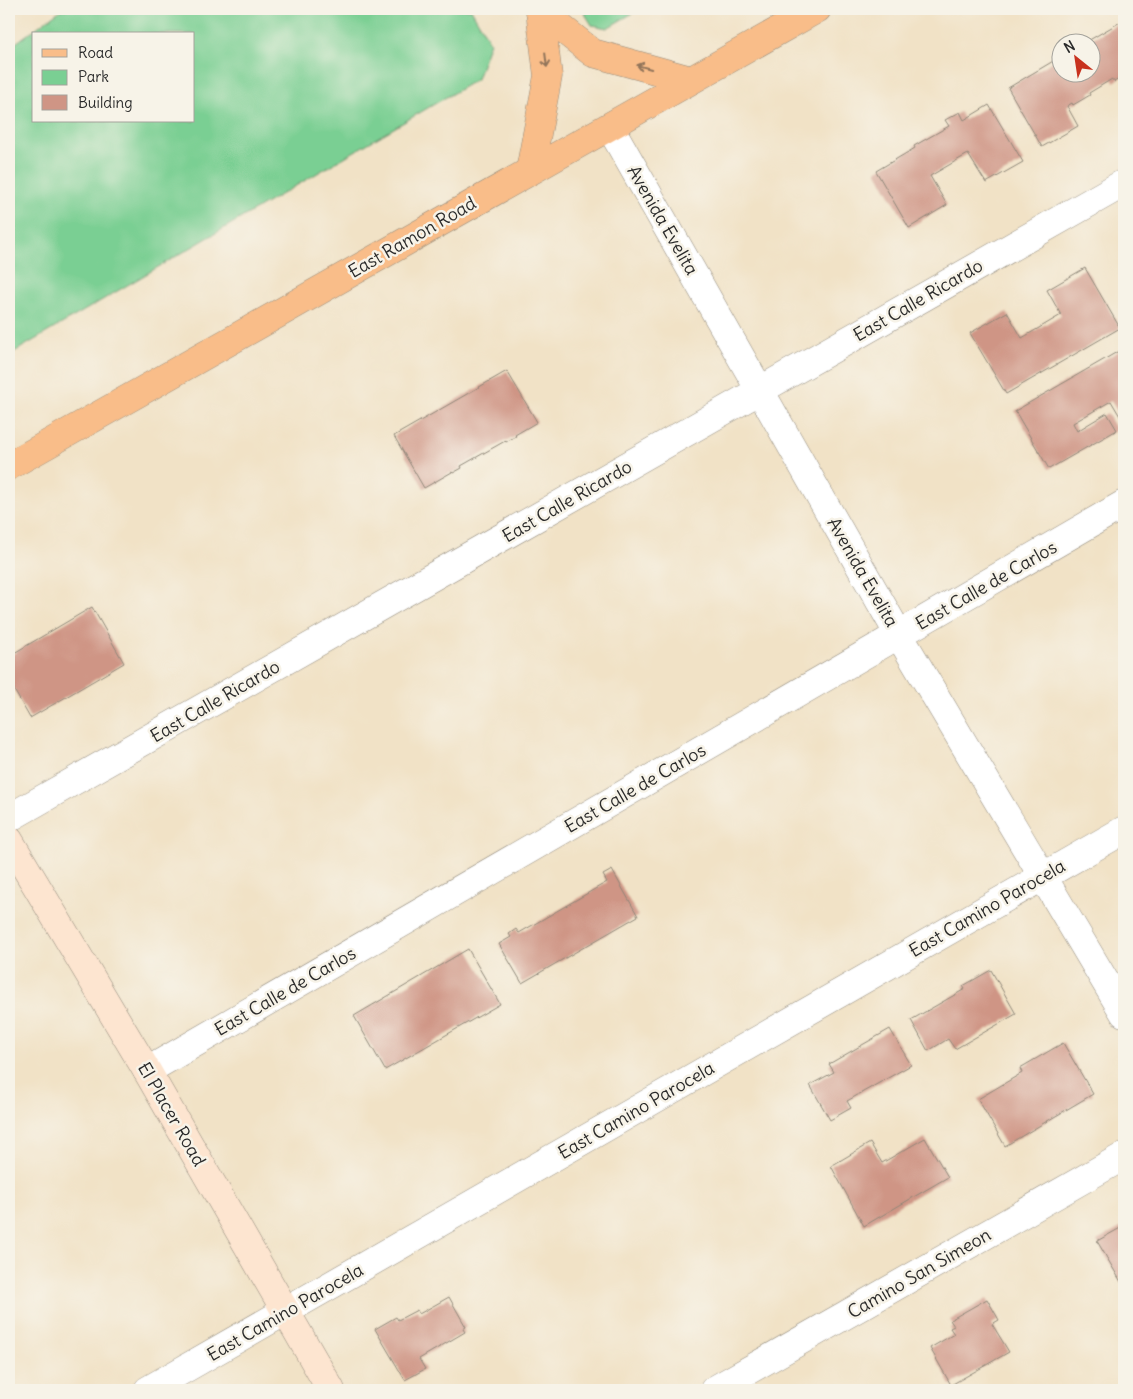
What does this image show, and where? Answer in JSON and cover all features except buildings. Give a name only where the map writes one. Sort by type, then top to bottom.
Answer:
[{"type":"main road","name":"East Ramon Road","points":[[9,466],[817,9]]},
{"type":"main road","points":[[539,10],[593,54],[691,80]]},
{"type":"main road","points":[[530,170],[548,76],[539,10]]},
{"type":"street","name":"Avenida Evelita","points":[[610,127],[899,635],[1124,1013]]},
{"type":"street","name":"East Calle Ricardo","points":[[9,818],[1124,183]]},
{"type":"street","name":"East Calle de Carlos","points":[[147,1071],[1124,504]]},
{"type":"street","name":"East Camino Parocela","points":[[148,1390],[1124,830]]},
{"type":"street","name":"El Placer Road","points":[[9,840],[147,1071],[331,1390]]},
{"type":"street","name":"Camino San Simeon","points":[[714,1390],[1124,1156]]},
{"type":"green space","points":[[62,9],[471,9],[490,42],[477,79],[9,355],[9,48]]},
{"type":"green space","points":[[582,9],[640,9],[607,28],[592,25]]}]
